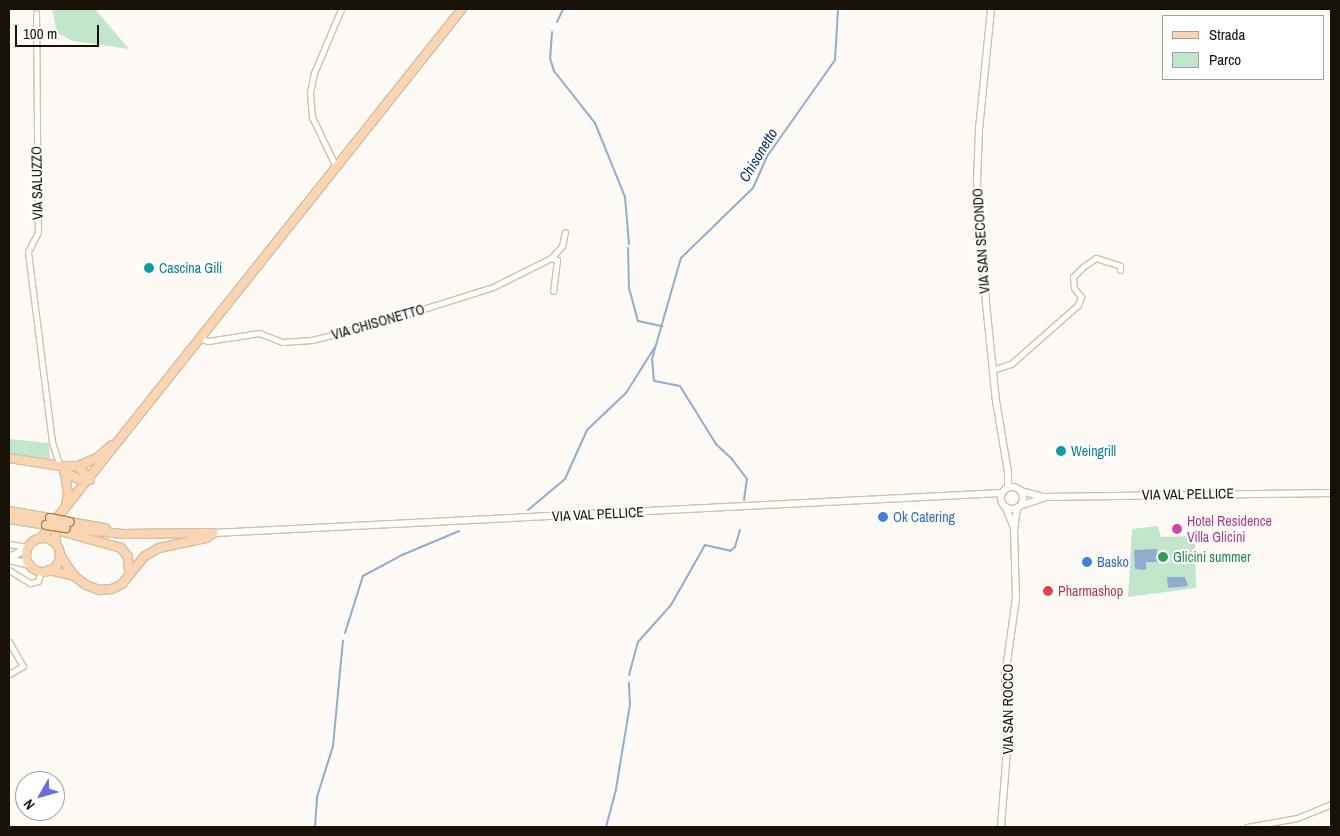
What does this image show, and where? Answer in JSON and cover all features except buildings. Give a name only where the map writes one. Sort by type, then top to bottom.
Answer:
[{"type":"main road","points":[[9,558],[41,538],[49,523],[90,480],[199,338],[462,9]]},
{"type":"main road","points":[[9,458],[60,466],[78,466],[96,458],[111,446],[135,420]]},
{"type":"main road","points":[[60,466],[65,473],[68,494],[65,508]]},
{"type":"main road","points":[[78,466],[90,480]]},
{"type":"main road","points":[[65,473],[81,480],[90,480]]},
{"type":"main road","points":[[9,511],[67,527],[123,534],[214,533]]},
{"type":"main road","points":[[9,519],[49,523]]},
{"type":"main road","points":[[49,523],[60,555],[74,576]]},
{"type":"main road","points":[[67,527],[121,548],[128,557],[128,578]]},
{"type":"main road","points":[[9,558],[45,571],[74,576],[99,590],[112,589],[128,578],[144,556],[159,548],[206,538],[214,533]]},
{"type":"main road","points":[[41,538],[56,544]]},
{"type":"main road","points":[[28,547],[29,564]]},
{"type":"main road","points":[[45,571],[57,564],[60,555]]},
{"type":"street","points":[[336,166],[312,117],[310,92],[314,73],[341,9]]},
{"type":"street","name":"VIA SAN SECONDO","points":[[991,9],[979,129],[977,183],[992,370],[1008,472]]},
{"type":"street","name":"VIA SALUZZO","points":[[36,14],[38,232],[28,252],[52,442],[60,466]]},
{"type":"street","points":[[553,291],[557,260],[551,258],[562,246],[565,232]]},
{"type":"street","name":"VIA CHISONETTO","points":[[199,338],[208,341],[258,333],[282,342],[312,340],[493,287],[551,258]]},
{"type":"street","points":[[992,370],[1011,364],[1078,305],[1081,297],[1074,288],[1074,278],[1084,267],[1096,258],[1120,266],[1120,270]]},
{"type":"street","points":[[1008,472],[1008,488]]},
{"type":"street","points":[[1008,472],[1019,490]]},
{"type":"street","points":[[1008,488],[1044,497]]},
{"type":"street","points":[[1004,506],[1002,493],[1008,488]]},
{"type":"street","name":"VIA SAN ROCCO","points":[[1002,827],[1008,736],[1006,677],[1016,598],[1014,530],[1020,507],[1019,490]]},
{"type":"street","name":"VIA VAL PELLICE","points":[[214,533],[1002,493]]},
{"type":"street","name":"VIA VAL PELLICE","points":[[1044,497],[1331,493]]},
{"type":"street","points":[[982,495],[1004,506],[1020,507],[1044,497]]},
{"type":"street","name":"VIA SAN ROCCO","points":[[1004,506],[1014,530]]},
{"type":"street","points":[[9,544],[28,547]]},
{"type":"street","points":[[9,570],[30,583],[38,581],[45,571]]},
{"type":"street","points":[[9,642],[22,666],[9,674]]},
{"type":"street","points":[[1247,827],[1297,818],[1331,804]]},
{"type":"green space","points":[[52,9],[95,9],[129,49],[73,41],[57,33]]},
{"type":"green space","points":[[9,439],[49,443],[50,460],[9,453]]},
{"type":"green space","name":"Glicini summer","points":[[1158,526],[1161,537],[1195,536],[1196,588],[1128,597],[1132,529]]},
{"type":"water","points":[[1157,549],[1158,562],[1146,562],[1146,570],[1135,569],[1134,550]]},
{"type":"water","points":[[1167,577],[1185,577],[1188,586],[1168,588]]},
{"type":"waterway","name":"Chisonetto","points":[[557,22],[563,9]]},
{"type":"waterway","name":"Chisonetto","points":[[744,500],[747,479],[732,459],[716,444],[680,386],[654,381],[652,359],[681,258],[753,188],[768,155],[835,60],[838,9]]},
{"type":"waterway","name":"Chisonetto","points":[[552,32],[550,58],[554,71],[595,123],[625,197],[629,244]]},
{"type":"waterway","name":"Chisonetto","points":[[628,248],[629,288],[638,321],[662,326]]},
{"type":"waterway","points":[[528,510],[565,479],[587,430],[626,393],[655,347]]},
{"type":"waterway","points":[[629,675],[638,642],[671,605],[705,545],[730,551],[735,547],[740,530]]},
{"type":"waterway","points":[[345,633],[363,576],[402,555],[459,531]]},
{"type":"waterway","points":[[315,827],[317,797],[333,746],[343,640]]},
{"type":"waterway","points":[[606,827],[616,789],[630,704],[629,683]]},
{"type":"place","name":"Cascina Gili","points":[[149,268]]},
{"type":"place","name":"Weingrill","points":[[1061,451]]},
{"type":"place","name":"Ok Catering","points":[[883,517]]},
{"type":"place","name":"Hotel Residence Villa Glicini","points":[[1177,529]]},
{"type":"place","name":"Glicini summer","points":[[1163,557]]},
{"type":"place","name":"Basko","points":[[1087,562]]},
{"type":"place","name":"Pharmashop","points":[[1048,591]]}]
